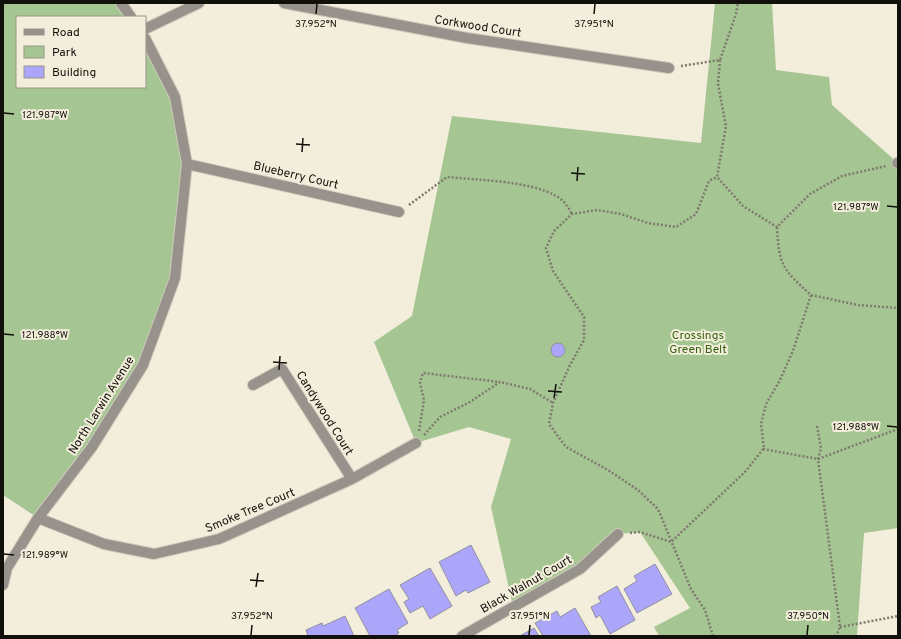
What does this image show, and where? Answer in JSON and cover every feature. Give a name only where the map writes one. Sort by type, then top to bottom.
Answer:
[{"type":"street","points":[[121,3],[130,16]]},
{"type":"street","points":[[146,29],[199,3]]},
{"type":"street","name":"Corkwood Court","points":[[284,3],[467,38],[669,68]]},
{"type":"street","name":"North Larwin Avenue","points":[[3,585],[7,568],[38,518],[92,447],[144,365],[175,278],[187,164],[175,97],[146,40]]},
{"type":"street","name":"Blueberry Court","points":[[187,164],[399,212]]},
{"type":"street","name":"Candywood Court","points":[[253,385],[282,369],[352,479]]},
{"type":"street","name":"Smoke Tree Court","points":[[38,518],[104,544],[154,554],[220,539],[352,479],[416,443]]},
{"type":"street","name":"Black Walnut Court","points":[[462,636],[580,569],[618,534]]},
{"type":"path","points":[[717,177],[726,126],[718,84],[720,60],[736,14],[738,3]]},
{"type":"path","points":[[669,68],[720,60]]},
{"type":"path","points":[[898,163],[842,176],[810,194],[777,227],[778,255],[789,275],[811,295],[858,305],[898,308]]},
{"type":"path","points":[[399,212],[447,177],[529,187],[556,195],[566,203],[572,214]]},
{"type":"path","points":[[713,636],[705,610],[691,589],[658,509],[638,490],[608,470],[566,447],[549,424],[553,403],[570,365],[584,340],[584,317],[553,271],[546,248],[554,231],[572,214],[597,210],[621,214],[648,223],[676,227],[696,214],[709,181],[717,177]]},
{"type":"path","points":[[717,177],[743,206],[777,227]]},
{"type":"path","points":[[671,542],[745,472],[764,448],[761,424],[766,404],[779,382],[793,351],[811,295]]},
{"type":"path","points":[[416,443],[422,420],[424,400],[420,383],[423,373],[500,382],[530,389],[553,403]]},
{"type":"path","points":[[416,443],[440,417],[470,402],[500,382]]},
{"type":"path","points":[[817,426],[821,448],[818,459],[840,627],[836,636]]},
{"type":"path","points":[[763,449],[818,459],[898,429]]},
{"type":"path","points":[[618,534],[640,532],[671,542]]},
{"type":"path","points":[[840,627],[898,616]]},
{"type":"green space","points":[[3,3],[121,3],[130,16],[16,16],[16,88],[146,88],[146,40],[175,97],[187,164],[175,278],[143,365],[38,518],[3,495]]},
{"type":"green space","name":"Crossings Green Belt","points":[[715,3],[772,3],[776,70],[829,77],[832,105],[898,163],[898,528],[864,533],[857,636],[659,636],[654,627],[690,608],[640,532],[618,534],[580,569],[513,607],[491,507],[511,439],[469,427],[416,443],[374,342],[412,316],[452,116],[701,143]]},
{"type":"building","points":[[555,343],[561,343],[565,347],[565,353],[561,357],[555,357],[551,353],[551,347]]},
{"type":"building","points":[[471,545],[490,582],[468,593],[466,590],[456,596],[439,562]]},
{"type":"building","points":[[655,564],[672,594],[637,613],[624,589],[637,581],[634,576]]},
{"type":"building","points":[[430,568],[452,606],[430,619],[423,606],[410,613],[404,602],[409,599],[400,585]]},
{"type":"building","points":[[617,586],[635,620],[610,634],[600,615],[596,618],[591,607],[601,602],[598,597]]},
{"type":"building","points":[[389,589],[408,623],[397,630],[399,633],[394,636],[370,636],[355,608]]},
{"type":"building","points":[[575,608],[591,636],[543,636],[535,623],[557,611],[560,617]]},
{"type":"building","points":[[345,616],[354,636],[308,636],[306,630],[322,623],[323,626]]},
{"type":"building","points":[[534,628],[539,636],[520,636]]}]
